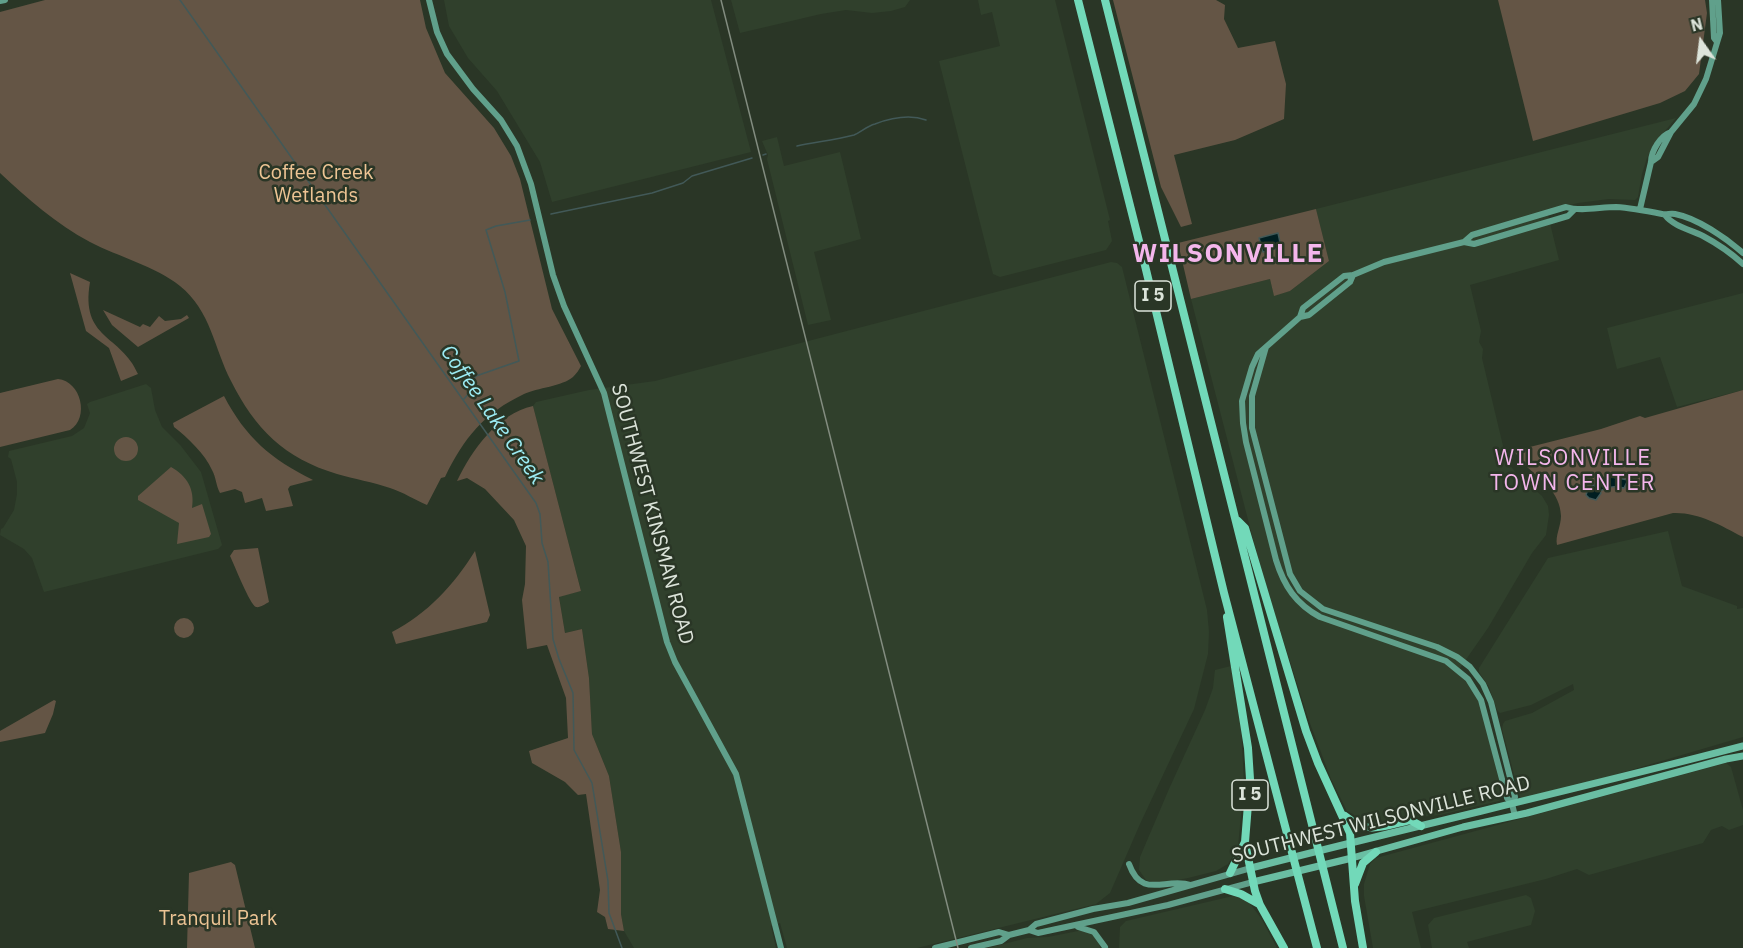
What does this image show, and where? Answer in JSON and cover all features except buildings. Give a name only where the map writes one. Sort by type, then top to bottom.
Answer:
[{"type":"highway","name":"I 5","points":[[1078,0],[1142,249],[1224,593],[1317,948]]},
{"type":"highway","name":"I 5","points":[[1105,0],[1343,948]]},
{"type":"highway","name":"I 5","points":[[1237,521],[1245,528],[1306,731],[1350,833],[1354,887],[1363,948]]},
{"type":"highway","name":"I 5","points":[[1224,593],[1228,635],[1248,748],[1250,801],[1245,842],[1230,873]]},
{"type":"highway","points":[[1342,814],[1354,824],[1367,828],[1410,820],[1421,826]]},
{"type":"highway","name":"I 5","points":[[1245,842],[1260,905],[1284,948]]},
{"type":"highway","points":[[1354,887],[1363,864],[1376,852]]},
{"type":"highway","points":[[1225,889],[1242,894],[1260,905]]},
{"type":"main road","points":[[0,1],[5,0]]},
{"type":"main road","name":"SOUTHWEST KINSMAN ROAD","points":[[429,0],[437,32],[447,54],[473,89],[501,120],[517,146],[531,184],[561,295],[604,393],[667,642],[675,662],[735,771],[781,948]]},
{"type":"main road","points":[[1712,0],[1714,38],[1717,42]]},
{"type":"main road","points":[[1640,210],[1651,162],[1658,158],[1671,132],[1699,95],[1713,60],[1720,33],[1718,0]]},
{"type":"main road","points":[[1515,816],[1512,804],[1515,797],[1494,711],[1485,688],[1473,671],[1457,657],[1437,647],[1323,609],[1308,599],[1292,580],[1252,428],[1252,396],[1266,348],[1300,317],[1304,308],[1344,276],[1353,275],[1377,264],[1464,242],[1472,235],[1566,207],[1574,210],[1600,207],[1640,210],[1665,215],[1673,213],[1720,235],[1743,253]]},
{"type":"main road","points":[[1665,215],[1669,221],[1716,243],[1743,264]]},
{"type":"main road","name":"SOUTHWEST WILSONVILLE ROAD","points":[[971,948],[1030,930],[1036,924],[1130,903],[1230,873],[1743,747]]},
{"type":"main road","name":"SOUTHWEST WILSONVILLE ROAD","points":[[1030,930],[1038,933],[1139,912],[1743,756]]},
{"type":"main road","points":[[1129,864],[1133,873],[1144,885],[1154,887],[1179,882],[1191,885]]},
{"type":"main road","points":[[1071,926],[1094,932],[1105,947]]},
{"type":"main road","name":"SOUTHWEST WILSONVILLE ROAD","points":[[935,948],[999,932],[1009,935]]},
{"type":"shaded area","points":[[444,0],[711,0],[751,152],[552,202],[540,162],[497,91],[468,58],[449,26]]},
{"type":"shaded area","points":[[731,0],[910,0],[905,7],[891,11],[872,13],[846,10],[740,33]]},
{"type":"shaded area","points":[[978,0],[1055,0],[1110,220],[1108,221],[1112,241],[1106,250],[1000,277],[993,274],[939,61],[1000,46],[992,12],[981,15]]},
{"type":"shaded area","points":[[1676,118],[1654,144],[1647,158],[1638,197],[1635,200],[1609,199],[1578,203],[1547,211],[1559,260],[1470,285],[1481,331],[1479,342],[1483,349],[1482,358],[1505,454],[1517,474],[1542,496],[1548,506],[1549,515],[1546,535],[1532,553],[1488,628],[1458,671],[1480,703],[1503,797],[1499,801],[1440,815],[1411,818],[1374,826],[1361,824],[1353,814],[1347,811],[1331,779],[1308,718],[1261,570],[1191,299],[1270,279],[1274,295],[1290,291],[1329,261],[1316,209]]},
{"type":"shaded area","points":[[777,137],[784,166],[840,152],[861,239],[814,252],[831,320],[808,325],[767,159],[768,155],[762,141]]},
{"type":"shaded area","points":[[1111,262],[1122,267],[1207,610],[1209,632],[1208,654],[1194,709],[1110,893],[1096,904],[917,948],[787,948],[780,923],[771,926],[776,948],[634,948],[624,931],[621,914],[621,852],[609,776],[592,734],[589,678],[582,629],[565,633],[559,596],[581,591],[533,406],[536,402],[589,390],[655,381]]},
{"type":"shaded area","points":[[1743,293],[1743,390],[1677,407],[1660,357],[1617,369],[1607,328]]},
{"type":"shaded area","points":[[146,384],[151,388],[155,410],[162,427],[181,446],[201,472],[222,545],[218,549],[44,592],[32,558],[24,549],[0,535],[1,529],[14,510],[17,494],[17,482],[11,459],[8,457],[9,451],[72,436],[84,428],[90,413],[87,404]]},
{"type":"shaded area","name":"WILSONVILLE TOWN CENTER","points":[[1668,531],[1682,586],[1737,606],[1737,609],[1743,608],[1743,737],[1597,780],[1524,798],[1520,797],[1502,729],[1503,724],[1505,721],[1532,713],[1574,690],[1573,684],[1531,705],[1500,713],[1479,668],[1548,558]]},
{"type":"shaded area","points":[[1231,666],[1241,724],[1244,783],[1238,847],[1228,864],[1216,871],[1161,883],[1146,880],[1139,870],[1140,857],[1205,710],[1213,688],[1215,670]]},
{"type":"shaded area","points":[[1726,763],[1731,767],[1743,810],[1743,825],[1729,830],[1722,826],[1711,830],[1703,843],[1589,875],[1577,869],[1546,879],[1412,912],[1421,948],[1373,948],[1364,884],[1370,864],[1376,858]]},
{"type":"shaded area","points":[[1526,895],[1531,898],[1535,911],[1531,925],[1467,942],[1469,948],[1432,948],[1428,925],[1434,918]]},
{"type":"shaded area","points":[[1233,896],[1247,900],[1261,918],[1277,948],[1119,948],[1120,927],[1126,921]]},
{"type":"shaded area","points":[[1083,930],[1093,934],[1099,941],[1100,948],[988,948],[1027,938],[1048,937]]},
{"type":"green space","name":"Coffee Creek Wetlands","points":[[45,0],[420,0],[426,28],[445,73],[494,128],[511,156],[520,179],[552,309],[581,366],[569,380],[524,394],[486,418],[460,450],[445,477],[441,478],[427,505],[390,488],[318,467],[286,450],[273,440],[250,414],[231,381],[211,330],[199,307],[180,286],[148,267],[90,242],[66,227],[32,202],[0,173],[0,12]]},
{"type":"green space","points":[[1113,0],[1216,0],[1225,5],[1224,19],[1238,48],[1275,41],[1286,84],[1284,119],[1235,140],[1174,155],[1192,224],[1181,227],[1161,187]]},
{"type":"green space","points":[[1498,0],[1705,0],[1707,13],[1699,74],[1685,91],[1660,103],[1533,141]]},
{"type":"green space","points":[[1316,209],[1329,261],[1290,291],[1274,296],[1270,279],[1191,299],[1178,243]]},
{"type":"green space","points":[[70,273],[90,282],[88,301],[96,326],[131,361],[138,374],[121,381],[109,348],[86,331]]},
{"type":"green space","points":[[103,310],[140,327],[143,324],[150,327],[159,316],[165,321],[181,319],[187,315],[189,318],[138,347],[112,325]]},
{"type":"green space","points":[[58,379],[66,381],[77,393],[81,409],[76,424],[70,430],[0,447],[0,393]]},
{"type":"green space","points":[[1743,390],[1743,537],[1700,517],[1673,513],[1557,545],[1561,516],[1557,500],[1544,482],[1524,464],[1514,451],[1601,429],[1640,416],[1645,418]]},
{"type":"green space","points":[[224,396],[241,424],[261,446],[284,464],[313,480],[290,486],[288,489],[293,506],[266,511],[262,498],[245,503],[242,492],[235,489],[220,493],[213,473],[201,452],[174,427],[173,423]]},
{"type":"green space","points":[[533,406],[581,591],[559,597],[565,633],[582,629],[589,678],[592,734],[609,776],[621,852],[621,914],[624,931],[608,929],[605,917],[597,912],[600,890],[586,794],[578,795],[565,782],[532,763],[529,751],[568,738],[566,698],[547,645],[527,649],[522,600],[525,584],[526,546],[514,520],[485,489],[467,478],[457,481],[470,457],[497,425],[520,410]]},
{"type":"green space","points":[[126,437],[131,438],[137,444],[137,454],[131,460],[126,461],[121,460],[115,454],[114,449],[115,444],[121,438]]},
{"type":"green space","points":[[171,467],[189,484],[193,501],[192,508],[202,504],[211,534],[209,537],[177,544],[179,523],[138,500],[138,496]]},
{"type":"green space","points":[[258,548],[269,602],[256,607],[242,584],[230,556],[234,550]]},
{"type":"green space","points":[[475,551],[490,615],[487,622],[396,644],[392,632],[417,617],[439,598]]},
{"type":"green space","points":[[180,618],[188,618],[194,624],[194,632],[188,638],[180,638],[174,632],[174,624]]},
{"type":"green space","points":[[54,700],[56,701],[53,714],[45,733],[0,742],[0,731]]},
{"type":"green space","name":"Tranquil Park","points":[[231,862],[235,865],[255,948],[187,948],[189,873]]},
{"type":"water","points":[[1278,233],[1281,247],[1263,252],[1259,238]]},
{"type":"water","points":[[1612,477],[1628,480],[1624,488],[1603,489],[1596,500],[1586,495],[1588,489],[1593,485],[1596,487],[1595,484]]},
{"type":"waterway","name":"Coffee Lake Creek","points":[[180,0],[536,503],[540,514],[542,543],[548,562],[553,639],[573,693],[574,750],[592,783],[608,881],[609,913],[622,948]]},
{"type":"waterway","points":[[797,146],[854,135],[872,125],[894,119],[913,117],[926,120]]},
{"type":"waterway","points":[[551,214],[652,193],[683,183],[692,176],[752,158]]},
{"type":"waterway","points":[[464,399],[469,393],[467,387],[476,376],[519,361],[505,292],[486,230],[530,220]]},
{"type":"railway","points":[[721,0],[958,948]]},
{"type":"district","name":"WILSONVILLE","points":[[1228,254]]},
{"type":"district","name":"WILSONVILLE TOWN CENTER","points":[[1573,472]]}]
